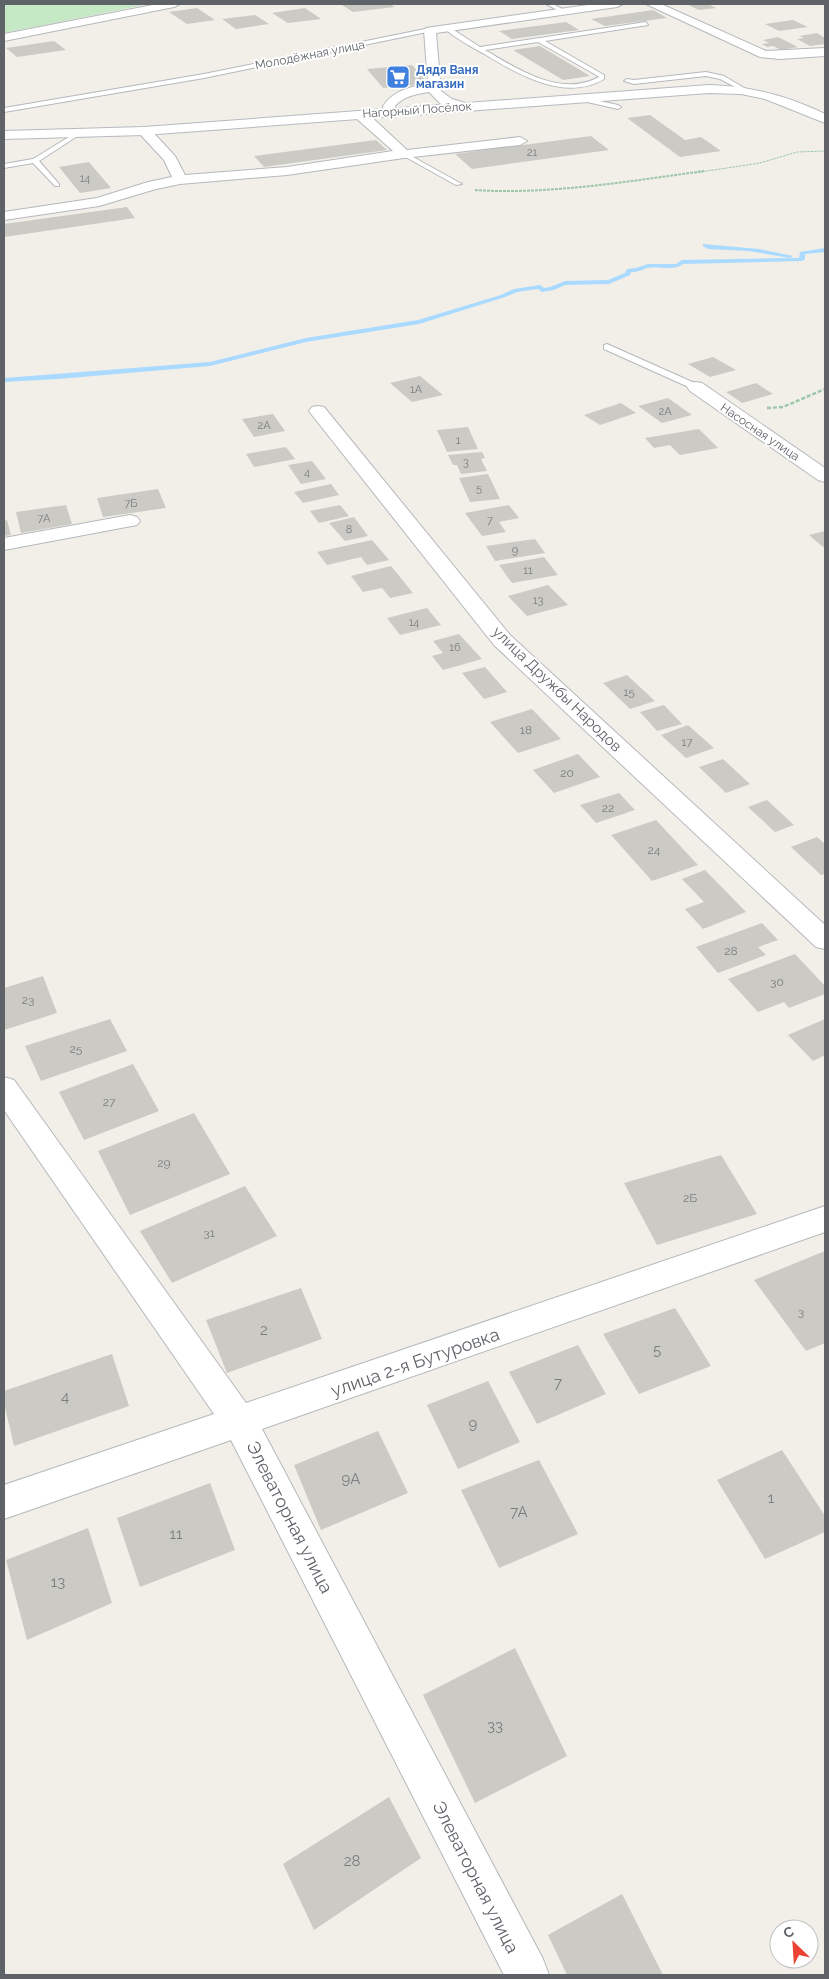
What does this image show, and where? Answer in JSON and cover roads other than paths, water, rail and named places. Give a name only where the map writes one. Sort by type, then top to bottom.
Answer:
[{"type":"street","points":[[4,38],[174,4]]},
{"type":"street","name":"Молодёжная улица","points":[[430,30],[617,4]]},
{"type":"street","points":[[652,4],[764,54],[780,55],[825,52]]},
{"type":"street","points":[[430,30],[436,94],[441,98],[464,107]]},
{"type":"street","points":[[390,113],[389,106],[398,96],[411,91],[434,87]]},
{"type":"street","name":"Нагорный Посёлок","points":[[4,135],[144,131],[709,89],[743,90],[770,95],[825,119]]},
{"type":"street","points":[[361,115],[404,154]]},
{"type":"street","points":[[144,131],[170,158],[180,180]]},
{"type":"street","points":[[4,216],[99,202],[153,185],[180,180],[287,171],[404,154],[520,141]]},
{"type":"street","name":"Насосная улица","points":[[696,387],[825,476]]},
{"type":"street","name":"улица Дружбы Народов","points":[[318,411],[502,640],[825,940]]},
{"type":"street","points":[[4,544],[130,521]]},
{"type":"street","name":"Элеваторная улица","points":[[4,1088],[240,1422],[527,1975]]},
{"type":"street","name":"улица 2-я Бутуровка","points":[[4,1502],[825,1219]]},
{"type":"lane","points":[[549,4],[563,11]]},
{"type":"lane","points":[[479,49],[646,24]]},
{"type":"lane","points":[[447,28],[479,49],[538,81],[578,85],[592,83],[602,78],[601,75],[539,40]]},
{"type":"lane","name":"Молодёжная улица","points":[[4,110],[204,76],[430,30]]},
{"type":"lane","points":[[627,81],[634,82],[706,74],[722,77],[743,90]]},
{"type":"lane","points":[[576,98],[618,107]]},
{"type":"lane","points":[[4,166],[35,161],[79,133]]},
{"type":"lane","points":[[404,154],[458,184]]},
{"type":"lane","points":[[35,161],[57,185]]},
{"type":"lane","points":[[607,347],[696,387]]},
{"type":"waterway","points":[[705,245],[708,247],[769,252],[790,256]]},
{"type":"waterway","points":[[4,380],[210,364],[306,340],[419,322],[503,296],[516,290],[540,287],[542,290],[552,289],[565,283],[609,282],[628,274],[629,270],[637,270],[648,266],[677,266],[682,262],[794,260],[802,259],[802,253],[825,250]]},
{"type":"place","name":"Дядя Ваня магазин","points":[[398,77]]}]
